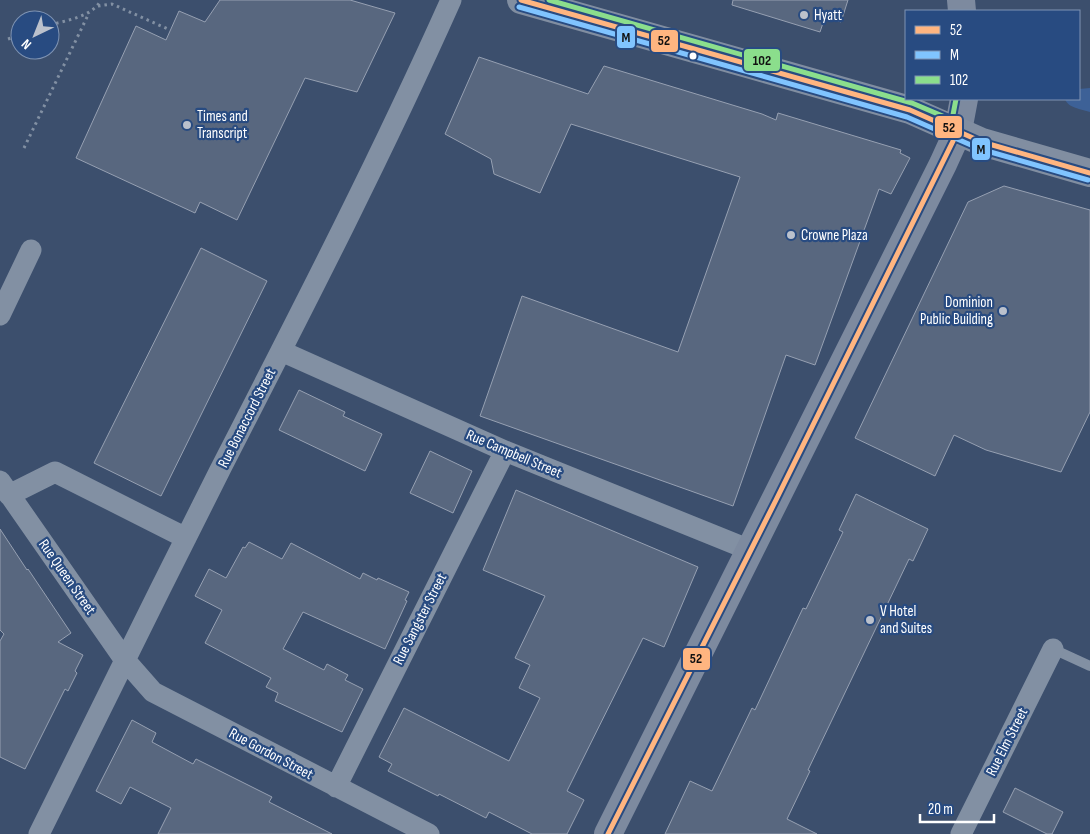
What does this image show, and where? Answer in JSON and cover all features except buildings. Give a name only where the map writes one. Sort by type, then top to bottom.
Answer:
[{"type":"main road","points":[[521,0],[910,110],[982,142],[1090,173]]},
{"type":"street","name":"Rue Bonaccord Street","points":[[39,834],[124,659],[412,88],[451,0]]},
{"type":"street","points":[[608,834],[713,628],[943,164],[958,131],[964,100]]},
{"type":"street","points":[[0,315],[31,250]]},
{"type":"street","name":"Rue Campbell Street","points":[[281,351],[505,451],[750,550]]},
{"type":"street","name":"Rue Sangster Street","points":[[336,787],[505,451]]},
{"type":"street","name":"Rue Queen Street","points":[[124,659],[5,488],[55,472],[186,538]]},
{"type":"street","name":"Rue Elm Street","points":[[961,834],[1053,649]]},
{"type":"street","name":"Rue Gordon Street","points":[[124,659],[154,692],[429,834]]},
{"type":"lane","points":[[1053,649],[1090,666]]},
{"type":"path","points":[[60,22],[89,13],[98,6],[101,0]]},
{"type":"path","points":[[98,6],[112,4],[170,30]]},
{"type":"path","points":[[24,148],[89,13]]},
{"type":"shaded area","points":[[1090,88],[1090,112],[1072,106],[1066,100],[1080,100],[1080,89]]},
{"type":"transit line","name":"52","points":[[521,0],[910,110],[982,142],[1090,173]]},
{"type":"transit line","name":"102","points":[[549,0],[912,103],[952,120],[956,100]]},
{"type":"transit line","name":"M","points":[[519,7],[907,117],[980,149],[1088,180]]},
{"type":"transit line","name":"52","points":[[608,834],[776,500],[958,131]]},
{"type":"place","name":"Hyatt","points":[[804,15]]},
{"type":"place","name":"Times and Transcript","points":[[187,125]]},
{"type":"place","name":"Crowne Plaza","points":[[791,235]]},
{"type":"place","name":"Dominion Public Building","points":[[1003,311]]},
{"type":"place","name":"V Hotel and Suites","points":[[870,620]]}]
